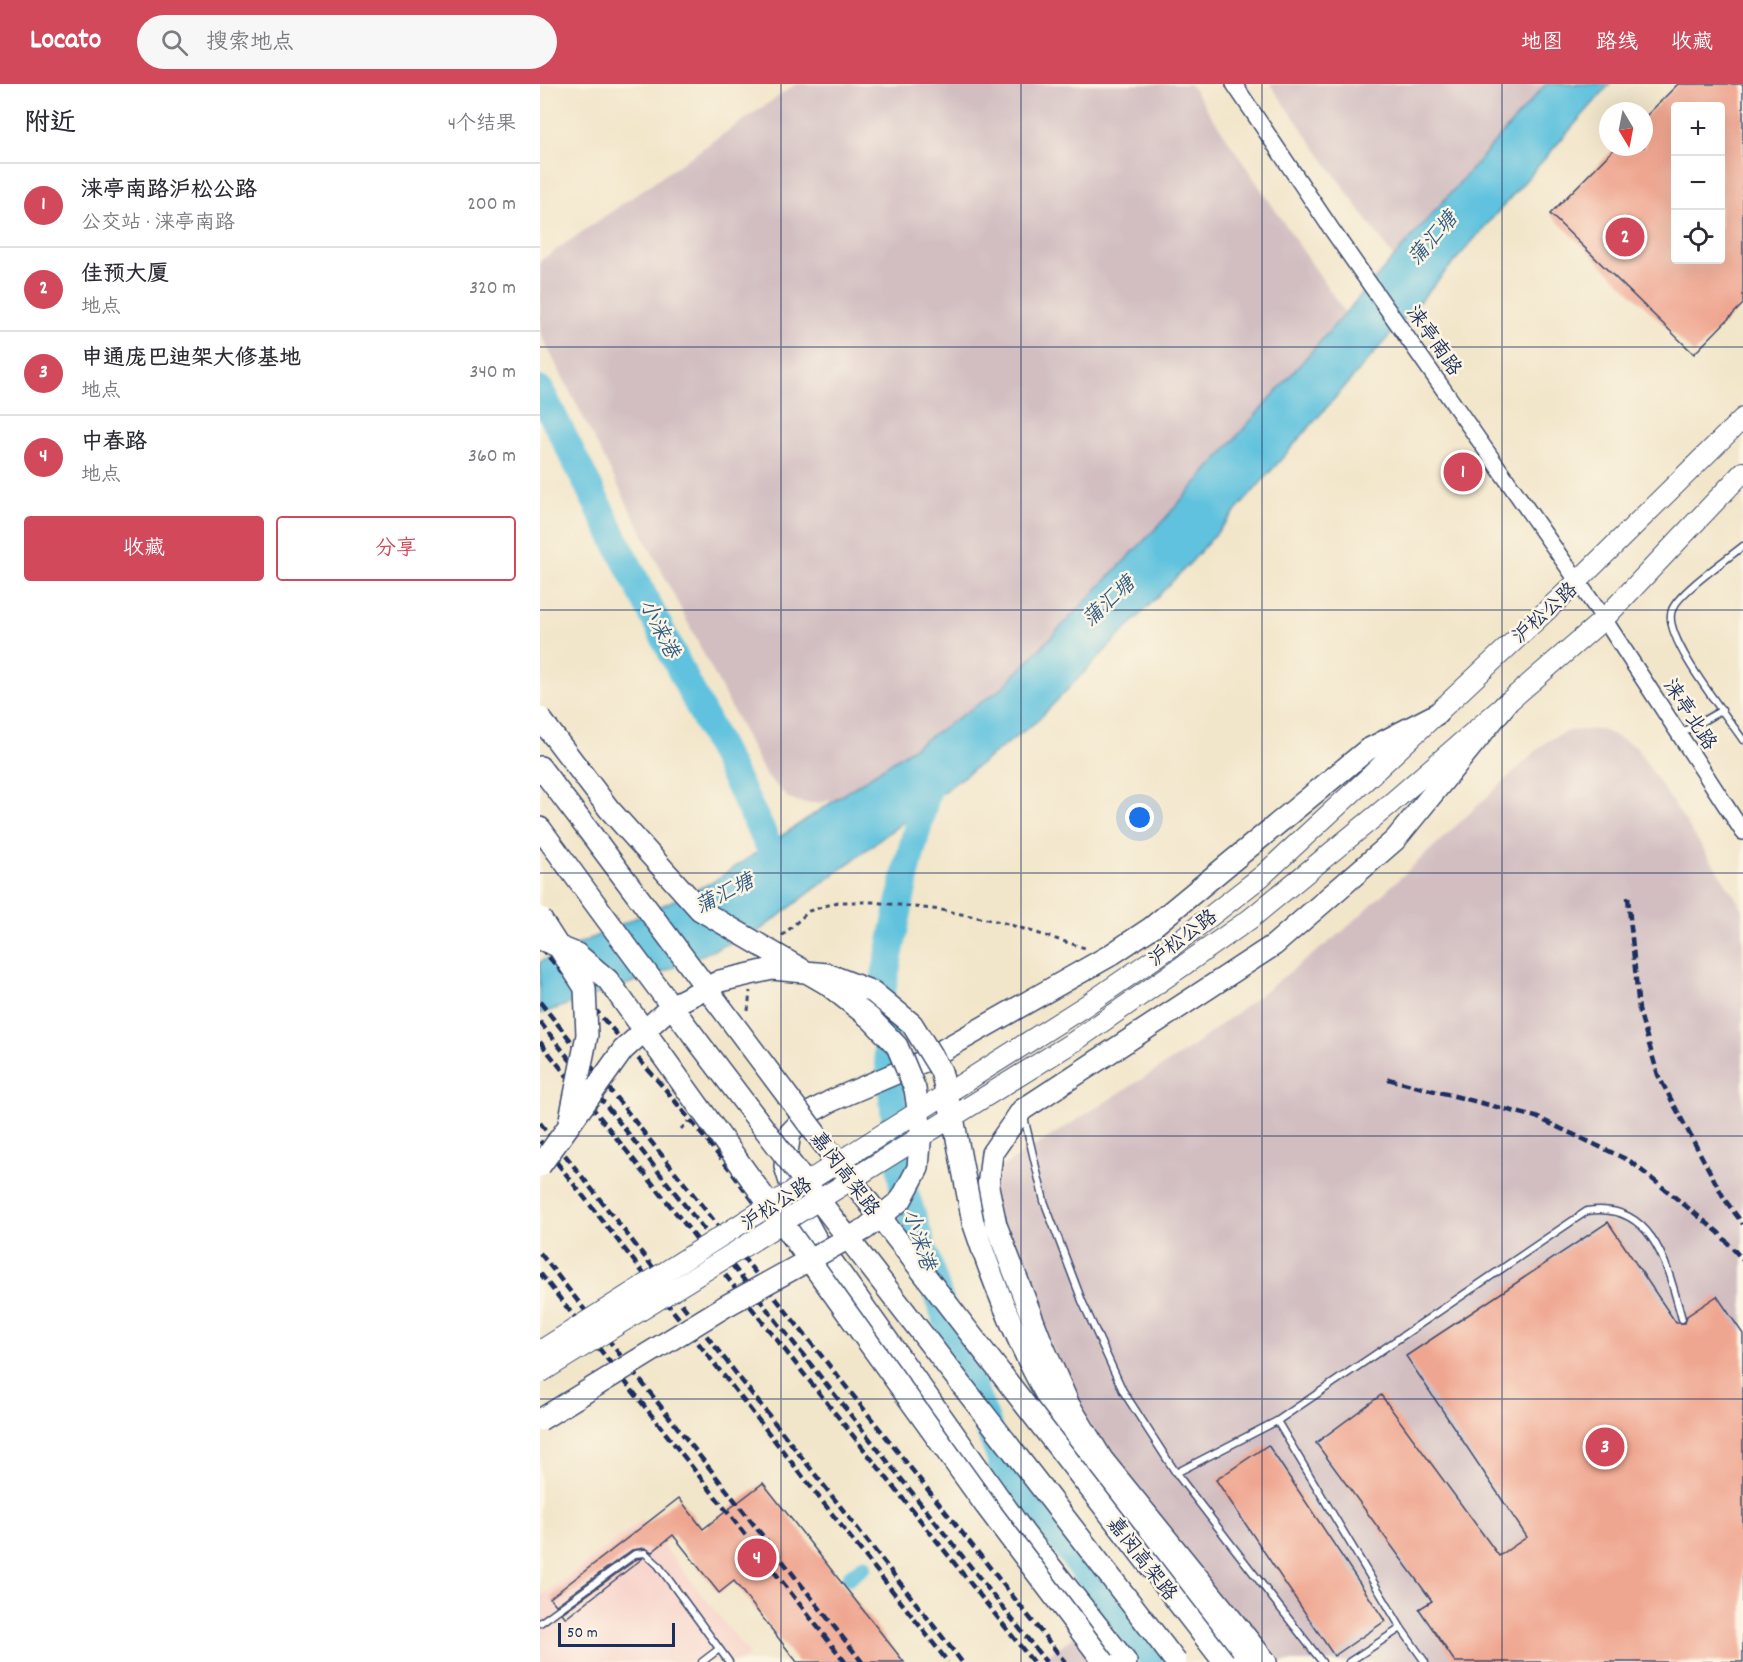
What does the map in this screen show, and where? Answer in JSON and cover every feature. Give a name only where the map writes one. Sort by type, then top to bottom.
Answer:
[{"type":"highway","points":[[1266,1662],[1102,1459],[1069,1405],[996,1225],[988,1187],[992,1154],[1022,1110],[1274,945],[1395,840],[1506,705]]},
{"type":"highway","points":[[1126,1662],[1024,1533],[816,1239],[795,1202],[785,1166],[790,1133],[809,1113],[836,1098],[922,1062],[1109,956],[1151,927],[1367,750],[1437,714]]},
{"type":"highway","points":[[540,718],[609,809],[700,910],[827,984],[870,1018],[897,1046],[915,1089],[921,1130],[918,1168],[901,1200],[865,1229],[724,1307],[540,1420]]},
{"type":"highway","name":"嘉闵高架路","points":[[540,767],[839,1164],[1224,1662]]},
{"type":"highway","name":"嘉闵高架路","points":[[540,828],[663,998],[1176,1662]]},
{"type":"highway","points":[[540,918],[585,988],[587,1035],[569,1126]]},
{"type":"highway","points":[[540,939],[577,954],[608,980],[986,1506],[1104,1662]]},
{"type":"highway","points":[[540,1166],[623,1050],[673,1005],[720,981],[772,969],[827,974],[873,992],[912,1024],[941,1071],[954,1123],[973,1222],[993,1281],[1047,1398],[1112,1499],[1243,1662]]},
{"type":"main road","name":"沪松公路","points":[[540,1351],[686,1261],[1104,993],[1172,946],[1262,876],[1368,778],[1578,581],[1743,418]]},
{"type":"main road","name":"沪松公路","points":[[540,1373],[1075,1041],[1250,919],[1389,805],[1604,619],[1743,472]]},
{"type":"street","name":"涞亭南路","points":[[1234,84],[1332,230],[1604,619]]},
{"type":"street","name":"涞亭北路","points":[[1604,619],[1743,832]]},
{"type":"lane","points":[[1743,546],[1680,598],[1671,612],[1672,632],[1681,650],[1743,740]]},
{"type":"lane","points":[[1679,734],[1722,710]]},
{"type":"lane","points":[[1022,1110],[1044,1201],[1082,1300],[1123,1391],[1176,1473],[1322,1662]]},
{"type":"lane","points":[[1176,1473],[1277,1421],[1587,1211],[1606,1209],[1623,1215],[1655,1240],[1670,1275],[1682,1319]]},
{"type":"lane","points":[[1277,1421],[1401,1628],[1425,1662]]},
{"type":"lane","points":[[540,1623],[634,1554],[645,1553],[658,1565],[729,1662]]},
{"type":"lane","points":[[1348,1662],[1401,1628]]},
{"type":"lane","points":[[702,1662],[719,1648]]},
{"type":"path","points":[[777,942],[810,911],[838,902],[873,902],[941,910],[1001,922],[1109,956]]},
{"type":"path","points":[[747,1017],[751,990]]},
{"type":"path","points":[[681,1129],[695,1112]]},
{"type":"shaded area","points":[[796,84],[1190,84],[1345,313],[1162,522],[1001,689],[837,799],[818,803],[803,803],[788,798],[765,774],[540,333],[540,261]]},
{"type":"shaded area","points":[[1270,84],[1546,84],[1394,258]]},
{"type":"shaded area","points":[[1601,729],[1636,747],[1743,909],[1743,1662],[1268,1662],[1107,1455],[1075,1399],[978,1182],[1188,1050],[1342,932],[1546,742],[1567,731]]},
{"type":"shaded area","points":[[643,1520],[749,1654],[739,1662],[540,1662],[540,1597]]},
{"type":"shaded area","points":[[1079,1633],[1102,1662],[1037,1662]]},
{"type":"water","name":"蒲汇塘","points":[[1546,84],[1610,84],[1192,561],[1037,721],[760,930],[660,973],[540,1014],[540,962],[711,883],[1001,689],[1162,522]]},
{"type":"building","points":[[1678,84],[1743,84],[1743,304],[1694,354],[1550,214],[1607,156],[1653,156],[1653,109]]},
{"type":"building","points":[[1608,1222],[1676,1323],[1685,1323],[1687,1316],[1717,1296],[1743,1334],[1743,1662],[1455,1662],[1419,1609],[1432,1601],[1316,1443],[1381,1395],[1499,1556],[1527,1537],[1406,1356]]},
{"type":"building","points":[[1268,1445],[1385,1621],[1334,1656],[1216,1480]]},
{"type":"building","points":[[763,1483],[904,1662],[797,1662],[734,1581],[719,1593],[673,1535],[652,1552],[645,1548],[632,1550],[556,1605],[550,1598],[679,1498],[703,1529]]},
{"type":"building","points":[[643,1558],[566,1618],[562,1613],[637,1559]]},
{"type":"waterway","name":"小涞港","points":[[540,390],[779,866]]},
{"type":"waterway","name":"小涞港","points":[[933,769],[908,864],[881,995],[903,1187],[944,1313],[1003,1465],[1155,1662]]},
{"type":"waterway","points":[[993,1472],[1003,1465]]},
{"type":"waterway","points":[[850,1577],[864,1566]]},
{"type":"railway","points":[[1628,897],[1639,1010],[1658,1075],[1725,1200],[1743,1224]]},
{"type":"railway","points":[[540,947],[666,1090],[728,1167],[1094,1662]]},
{"type":"railway","points":[[540,1002],[1065,1662]]},
{"type":"railway","points":[[540,1022],[1046,1662]]},
{"type":"railway","points":[[540,1042],[1033,1662]]},
{"type":"railway","points":[[1388,1079],[1536,1117],[1630,1161],[1718,1232],[1743,1260]]},
{"type":"railway","points":[[540,1123],[962,1662]]},
{"type":"railway","points":[[540,1141],[948,1662]]},
{"type":"railway","points":[[540,1253],[862,1662]]},
{"type":"railway","points":[[540,1273],[845,1662]]},
{"type":"place","name":"佳预大厦","points":[[1625,237]]},
{"type":"place","name":"涞亭南路沪松公路","points":[[1463,472]]},
{"type":"place","name":"申通庞巴迪架大修基地","points":[[1605,1447]]},
{"type":"place","name":"中春路","points":[[757,1558]]}]
